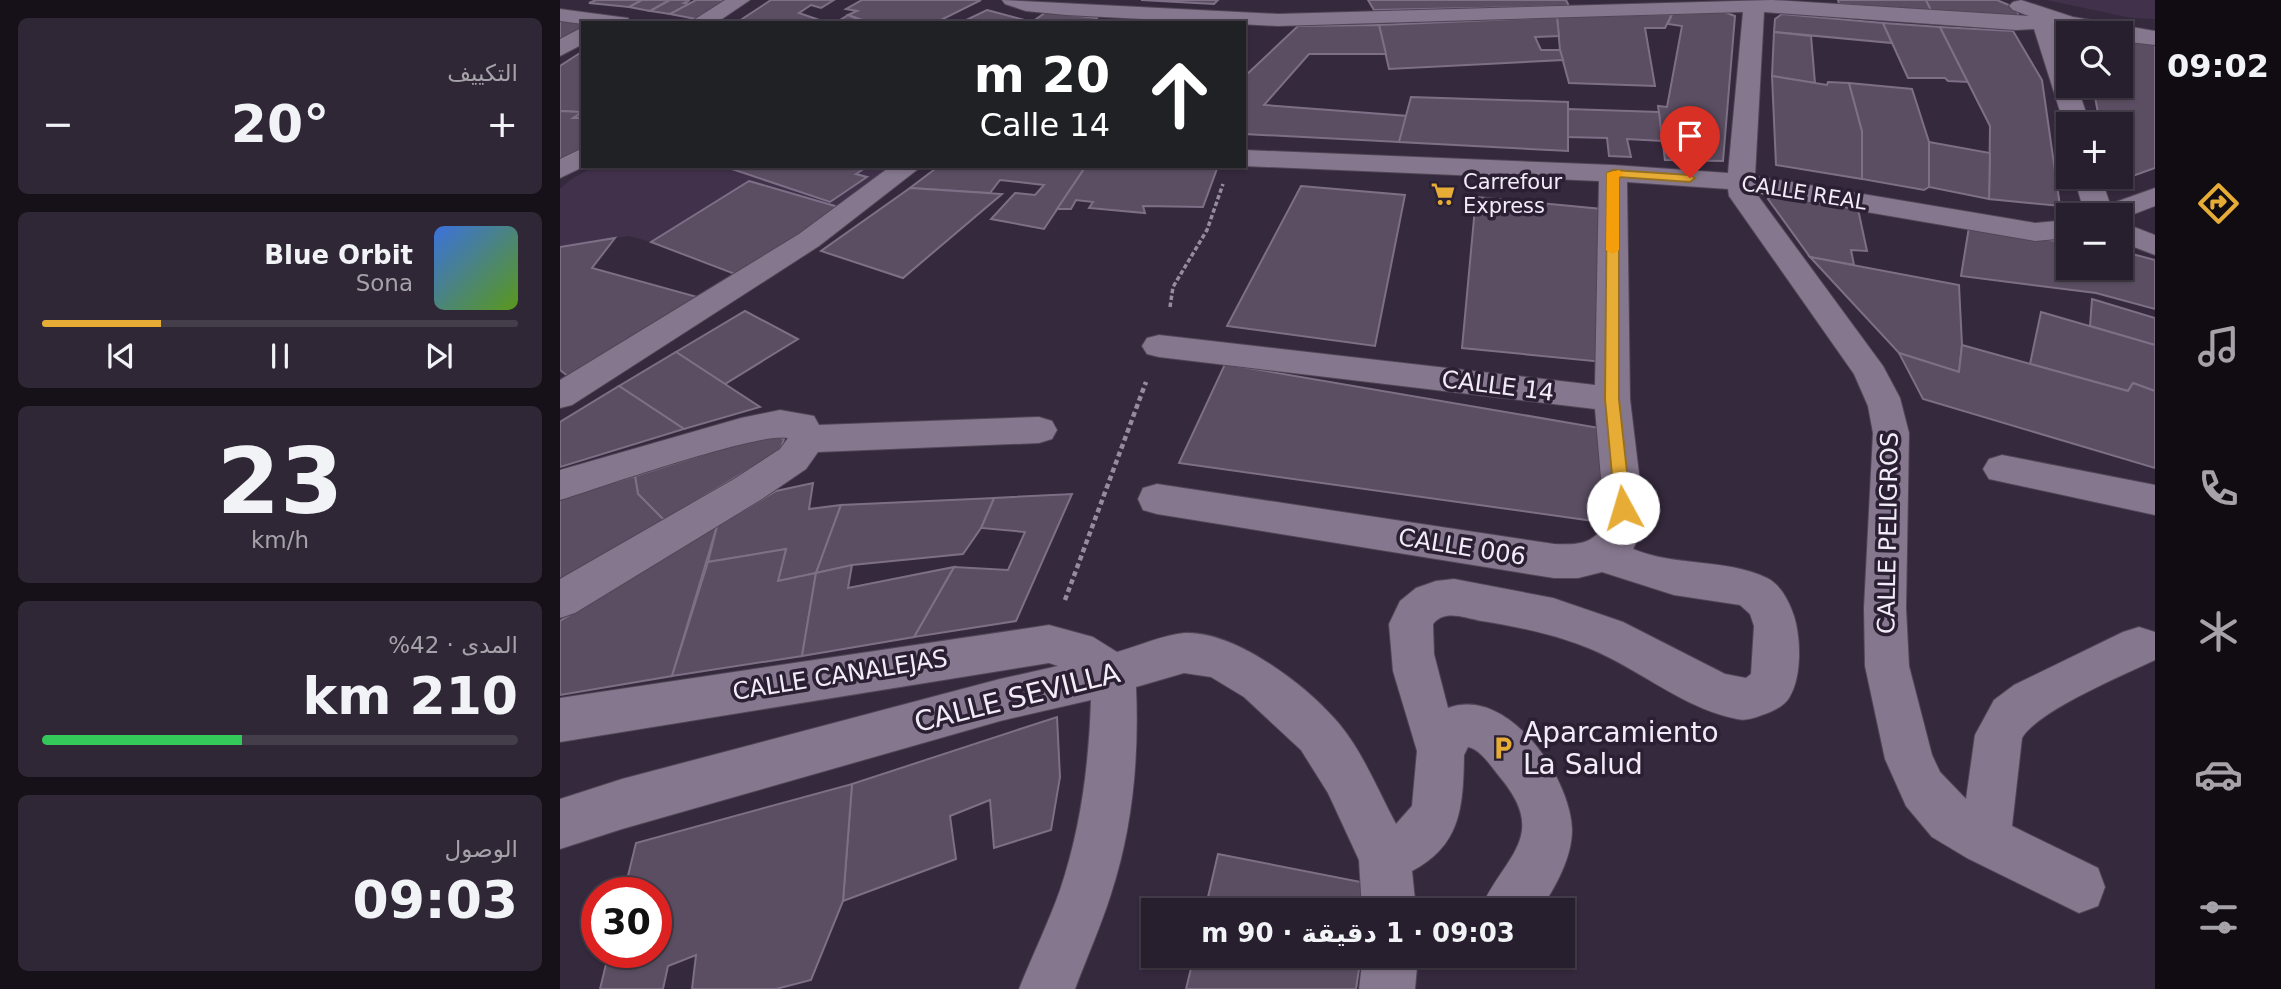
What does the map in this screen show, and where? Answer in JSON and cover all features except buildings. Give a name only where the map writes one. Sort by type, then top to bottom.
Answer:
[{"type":"street","points":[[703,21],[740,0]]},
{"type":"street","points":[[1306,19],[1322,0]]},
{"type":"street","points":[[2006,0],[2041,17],[2061,21]]},
{"type":"street","points":[[1025,2],[1278,20],[1306,19],[1339,9],[1589,5],[1754,5],[2016,24],[2037,22],[2041,17]]},
{"type":"street","name":"CALLE PELIGROS","points":[[1754,5],[1741,182],[1743,196],[1866,366],[1880,387],[1889,410],[1891,433],[1885,608],[1887,666],[1909,759],[1923,789],[1950,820],[2079,887]]},
{"type":"street","points":[[560,15],[608,21]]},
{"type":"street","points":[[2041,17],[2074,112]]},
{"type":"street","points":[[1253,40],[1278,20]]},
{"type":"street","points":[[560,49],[581,35]]},
{"type":"street","points":[[2133,35],[2155,38]]},
{"type":"street","points":[[560,170],[581,157]]},
{"type":"street","name":"CALLE REAL","points":[[1246,158],[1613,173],[1741,182],[2023,230],[2056,229]]},
{"type":"street","points":[[560,396],[809,240],[906,168]]},
{"type":"street","points":[[1441,752],[1426,712],[1416,673],[1411,623],[1417,610],[1429,601],[1443,597],[1514,607],[1567,621],[1621,642],[1737,699],[1758,697],[1772,685],[1775,667],[1774,617],[1772,607],[1754,589],[1674,578],[1650,572],[1605,554],[1620,539],[1625,524],[1612,399],[1613,173]]},
{"type":"street","points":[[2133,205],[2155,196]]},
{"type":"street","points":[[2133,236],[2155,246]]},
{"type":"street","name":"CALLE 14","points":[[1159,346],[1612,399]]},
{"type":"street","points":[[560,485],[678,448],[780,423],[801,425],[807,439]]},
{"type":"street","points":[[807,439],[1040,430]]},
{"type":"street","points":[[560,600],[748,489],[793,459],[807,439]]},
{"type":"street","points":[[2002,469],[2155,500]]},
{"type":"street","name":"CALLE 006","points":[[1157,499],[1553,561],[1581,562],[1605,554]]},
{"type":"street","name":"CALLE CANALEJAS","points":[[560,720],[1049,644],[1077,650],[1113,674]]},
{"type":"street","points":[[1984,840],[1999,735],[2010,715],[2030,700],[2139,646]]},
{"type":"street","name":"CALLE SEVILLA","points":[[560,824],[622,804],[1184,653],[1219,657],[1259,682],[1318,734],[1345,776],[1385,857]]},
{"type":"street","points":[[1047,989],[1090,878],[1104,813],[1115,728],[1113,674]]},
{"type":"street","points":[[1388,898],[1385,857],[1407,849],[1424,835],[1435,816],[1445,737],[1456,727],[1471,725],[1488,730],[1534,783],[1546,821],[1541,861],[1515,898]]},
{"type":"street","points":[[1387,989],[1390,968]]},
{"type":"path","points":[[1049,644],[1159,346],[1173,287],[1207,230],[1225,179]]},
{"type":"shaded area","points":[[2046,0],[2155,0],[2155,19],[2131,18]]},
{"type":"shaded area","points":[[591,168],[895,168],[835,206],[749,181],[651,242],[629,236],[560,247],[560,189]]},
{"type":"slow traffic","points":[[1613,250],[1613,173],[1619,174]]},
{"type":"place","name":"Carrefour Express","points":[[1443,194]]},
{"type":"place","name":"Aparcamiento La Salud","points":[[1503,748]]},
{"type":"route","points":[[1623,508],[1612,399],[1613,173],[1690,178]]}]
